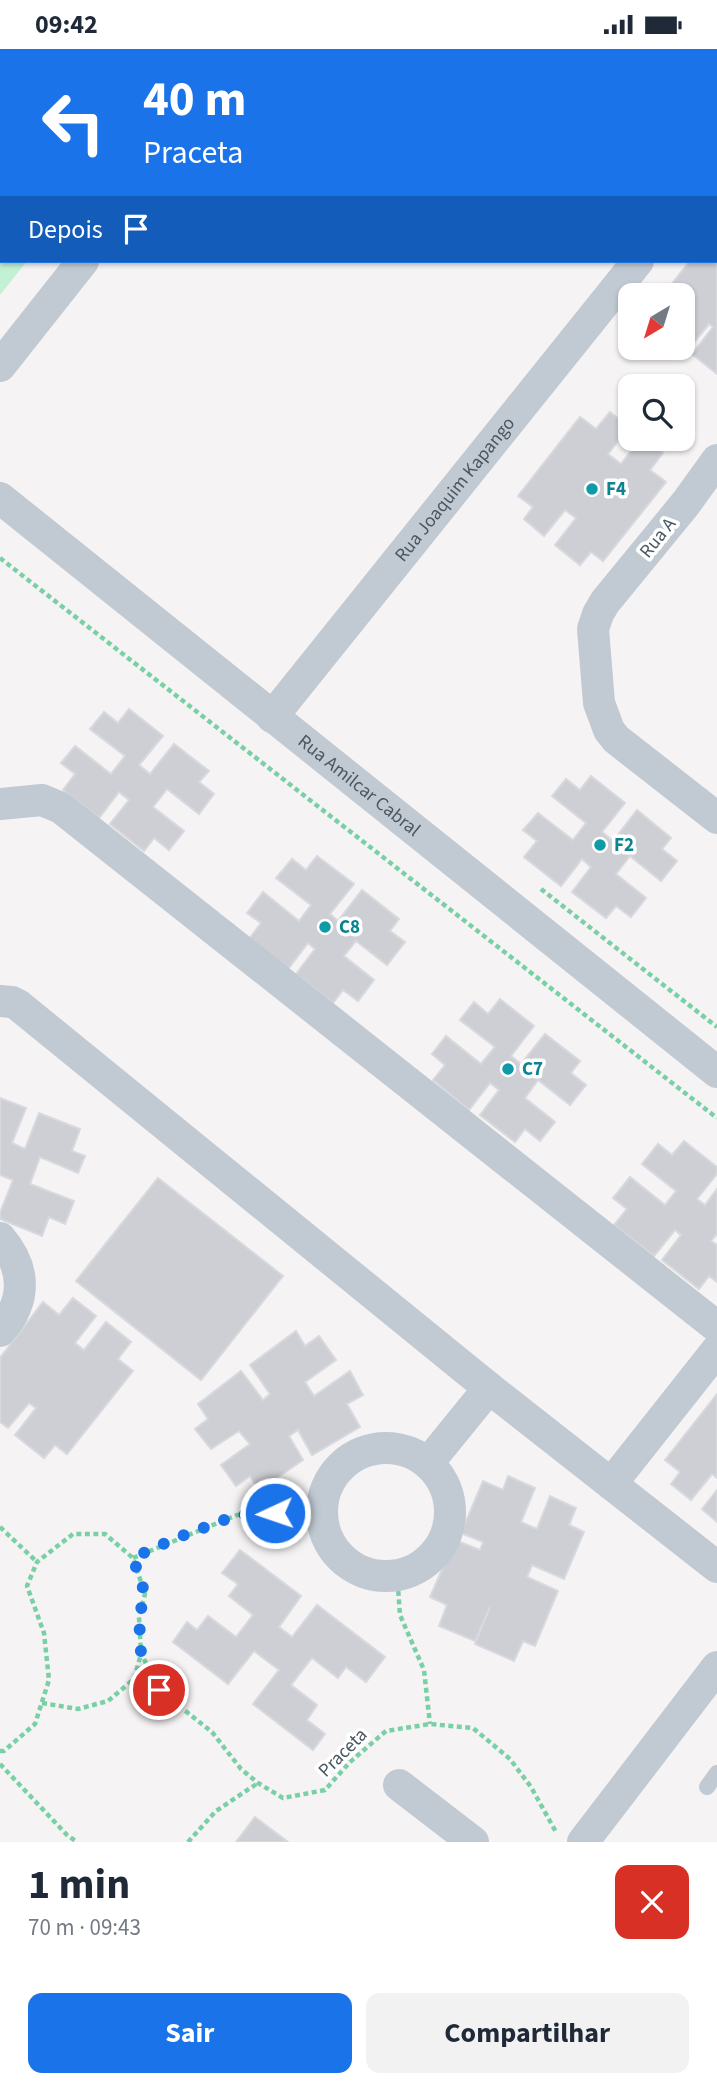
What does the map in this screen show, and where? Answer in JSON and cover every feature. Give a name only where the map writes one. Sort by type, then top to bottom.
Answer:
[{"type":"street","points":[[0,366],[81,263]]},
{"type":"street","name":"Rua Joaquim Kapango","points":[[272,716],[636,263]]},
{"type":"street","name":"Rua A","points":[[717,460],[686,503],[605,602],[593,629],[598,703],[609,730],[616,739],[717,818]]},
{"type":"street","name":"Rua Amilcar Cabral","points":[[0,498],[717,1072]]},
{"type":"street","points":[[0,804],[42,800],[61,808],[717,1327]]},
{"type":"street","points":[[0,1001],[18,1005],[489,1388],[717,1567]]},
{"type":"street","points":[[0,1238],[12,1252],[19,1271],[19,1299],[10,1319],[0,1331]]},
{"type":"street","points":[[611,1485],[717,1350]]},
{"type":"street","points":[[428,1463],[489,1388]]},
{"type":"street","points":[[388,1448],[408,1452],[428,1463],[442,1480],[450,1501],[448,1531],[438,1551],[407,1573],[383,1576],[361,1571],[341,1557],[328,1539],[322,1516],[329,1483],[342,1465],[366,1451],[388,1448]]},
{"type":"street","points":[[583,1842],[715,1674]]},
{"type":"street","points":[[398,1785],[473,1842]]},
{"type":"path","points":[[0,558],[717,1118]]},
{"type":"path","points":[[0,1751],[4,1751],[35,1724],[49,1680],[44,1633],[27,1586],[37,1562],[73,1534],[105,1534],[133,1558],[237,1515],[275,1513],[325,1494]]},
{"type":"path","points":[[0,1527],[37,1562]]},
{"type":"path","name":"Praceta","points":[[133,1558],[145,1594],[139,1617],[141,1653],[159,1690],[212,1732],[241,1769],[258,1783],[283,1798],[325,1790],[386,1731],[430,1724],[473,1728],[510,1759],[531,1787],[562,1842]]},
{"type":"path","points":[[397,1574],[400,1615],[424,1670],[430,1724]]},
{"type":"path","points":[[41,1703],[78,1709],[108,1701],[134,1679],[141,1653]]},
{"type":"path","points":[[0,1764],[67,1835],[77,1842]]},
{"type":"path","points":[[188,1842],[216,1811],[258,1783]]},
{"type":"green space","points":[[0,263],[25,263],[0,295]]},
{"type":"building","points":[[688,263],[717,263],[717,374],[695,356],[695,350],[713,327],[709,324],[695,341],[695,283],[672,283]]},
{"type":"building","name":"F4","points":[[610,412],[618,418],[618,441],[608,454],[621,464],[631,451],[661,451],[663,453],[650,470],[666,482],[603,561],[591,552],[580,565],[555,545],[576,518],[565,510],[544,536],[524,519],[533,507],[518,496],[580,417],[596,429]]},
{"type":"building","points":[[129,709],[163,736],[139,765],[150,774],[174,744],[209,771],[199,782],[214,794],[199,814],[167,789],[153,807],[184,831],[169,850],[154,838],[144,851],[110,824],[129,800],[119,792],[99,818],[63,790],[75,774],[61,763],[75,746],[111,774],[125,756],[90,729],[104,712],[118,723]]},
{"type":"building","name":"F2","points":[[591,776],[625,803],[602,832],[613,841],[637,810],[671,838],[662,849],[677,861],[661,881],[630,856],[616,874],[646,898],[631,917],[616,906],[606,918],[572,892],[591,867],[582,859],[561,886],[524,857],[537,841],[523,830],[538,813],[573,840],[586,823],[552,796],[566,779],[580,790]]},
{"type":"building","name":"C8","points":[[317,856],[354,884],[330,914],[338,921],[362,890],[399,919],[390,931],[405,942],[387,965],[356,941],[344,956],[374,980],[358,1001],[343,990],[333,1003],[296,974],[315,949],[308,943],[288,969],[249,939],[261,923],[247,913],[263,892],[299,921],[311,905],[276,878],[292,859],[306,870]]},
{"type":"building","name":"C7","points":[[500,999],[534,1026],[511,1056],[521,1064],[545,1034],[580,1061],[571,1073],[586,1085],[570,1105],[538,1080],[525,1098],[555,1122],[540,1141],[525,1129],[515,1142],[480,1115],[499,1090],[490,1083],[469,1110],[433,1080],[445,1065],[432,1054],[446,1036],[481,1064],[495,1047],[460,1020],[474,1002],[488,1014]]},
{"type":"building","points":[[0,1098],[26,1108],[12,1143],[25,1149],[39,1113],[80,1129],[72,1151],[85,1156],[78,1173],[40,1157],[30,1184],[74,1201],[65,1224],[49,1217],[42,1236],[0,1219],[13,1180],[0,1175]]},
{"type":"building","points":[[684,1141],[717,1167],[717,1174],[697,1199],[705,1205],[717,1189],[717,1234],[711,1241],[717,1245],[717,1282],[709,1276],[699,1289],[662,1260],[681,1235],[675,1230],[654,1256],[614,1225],[627,1209],[613,1198],[630,1177],[665,1205],[676,1191],[642,1164],[658,1144],[672,1155]]},
{"type":"building","points":[[158,1178],[283,1276],[201,1380],[76,1281]]},
{"type":"building","points":[[73,1298],[96,1316],[75,1343],[84,1350],[106,1322],[131,1342],[118,1359],[133,1371],[67,1454],[55,1445],[44,1458],[15,1435],[36,1408],[29,1403],[8,1428],[0,1422],[0,1358],[43,1302],[59,1315]]},
{"type":"building","points":[[296,1331],[305,1346],[319,1336],[336,1360],[305,1382],[314,1396],[350,1371],[363,1395],[347,1404],[360,1427],[312,1455],[298,1430],[289,1436],[303,1460],[259,1490],[250,1476],[236,1486],[221,1465],[250,1444],[239,1431],[211,1449],[195,1429],[208,1419],[198,1404],[241,1371],[263,1400],[270,1394],[250,1365]]},
{"type":"building","points":[[717,1394],[717,1478],[712,1474],[691,1500],[671,1484],[680,1472],[665,1460]]},
{"type":"building","points":[[508,1476],[535,1488],[521,1522],[537,1529],[550,1496],[576,1508],[569,1525],[584,1532],[564,1579],[532,1565],[527,1577],[558,1591],[535,1646],[523,1641],[514,1661],[475,1644],[490,1607],[475,1641],[439,1626],[447,1605],[430,1597],[455,1540],[480,1550],[483,1542],[461,1533],[483,1481],[503,1490]]},
{"type":"building","points":[[717,1490],[717,1522],[702,1509]]},
{"type":"building","points":[[240,1550],[301,1596],[279,1627],[292,1637],[317,1605],[385,1657],[366,1682],[346,1667],[338,1678],[312,1658],[291,1685],[317,1705],[307,1720],[325,1734],[313,1750],[253,1704],[279,1670],[254,1651],[228,1684],[173,1642],[187,1622],[197,1630],[208,1616],[236,1637],[253,1615],[229,1596],[238,1584],[222,1573]]},
{"type":"building","points":[[255,1817],[288,1842],[236,1842]]},
{"type":"place","name":"F4","points":[[592,489]]},
{"type":"place","name":"F2","points":[[600,845]]},
{"type":"place","name":"C8","points":[[325,927]]},
{"type":"place","name":"C7","points":[[508,1069]]},
{"type":"route","points":[[159,1690],[141,1653],[139,1617],[145,1594],[133,1558],[237,1515],[275,1513]]}]
